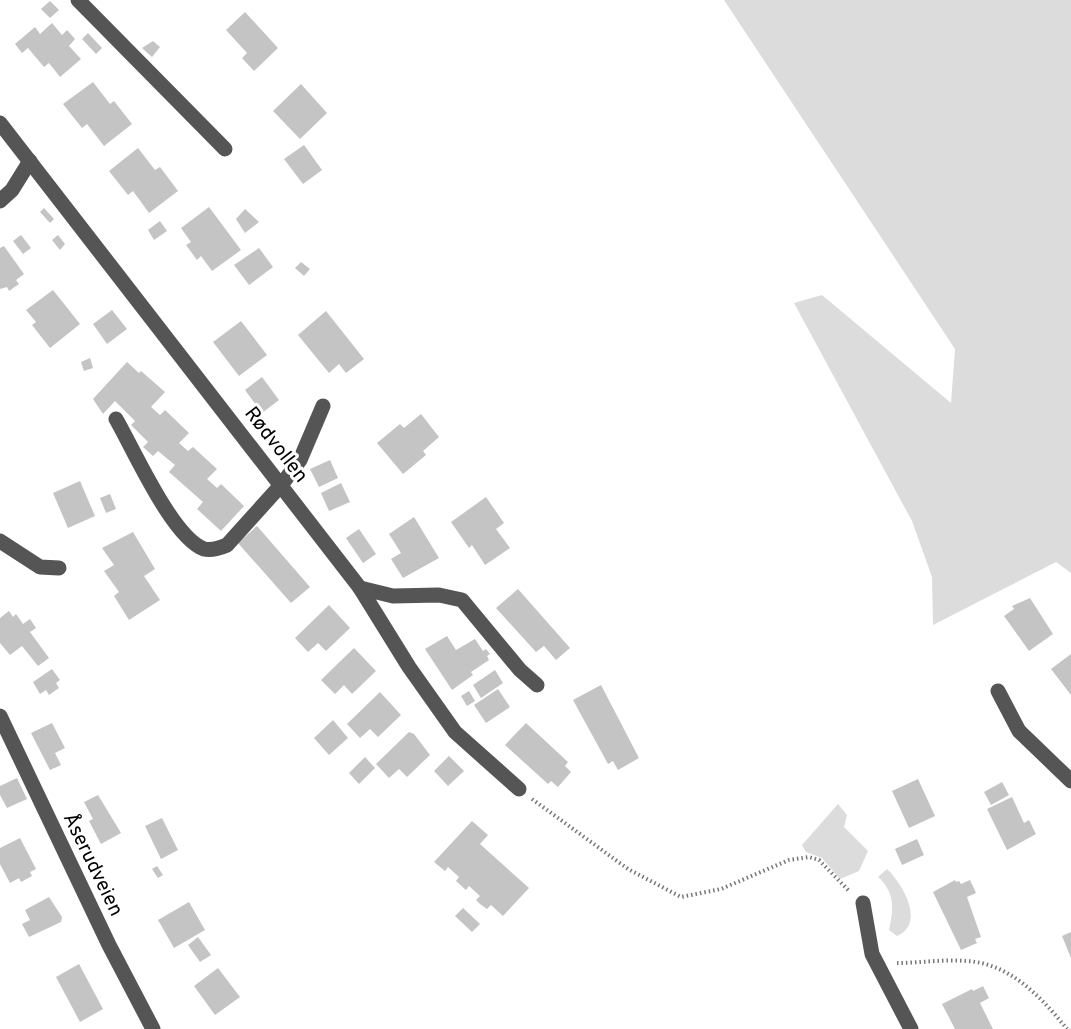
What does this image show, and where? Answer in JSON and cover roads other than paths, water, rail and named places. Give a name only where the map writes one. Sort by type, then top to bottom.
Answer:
[{"type":"street","points":[[78,0],[225,149]]},
{"type":"street","name":"Rødvollen","points":[[0,123],[282,484],[360,588],[409,667],[455,732],[519,789]]},
{"type":"street","points":[[0,201],[12,190],[30,161]]},
{"type":"street","points":[[116,419],[177,528],[206,550],[227,545],[282,484],[300,460],[323,406]]},
{"type":"street","points":[[0,541],[40,567],[59,568]]},
{"type":"street","points":[[360,588],[393,596],[439,595],[462,600],[520,670],[537,685]]},
{"type":"street","points":[[999,691],[1019,731],[1071,781]]},
{"type":"street","name":"Åserudveien","points":[[0,716],[109,945],[153,1029]]},
{"type":"street","points":[[863,903],[871,947],[911,1029]]}]
